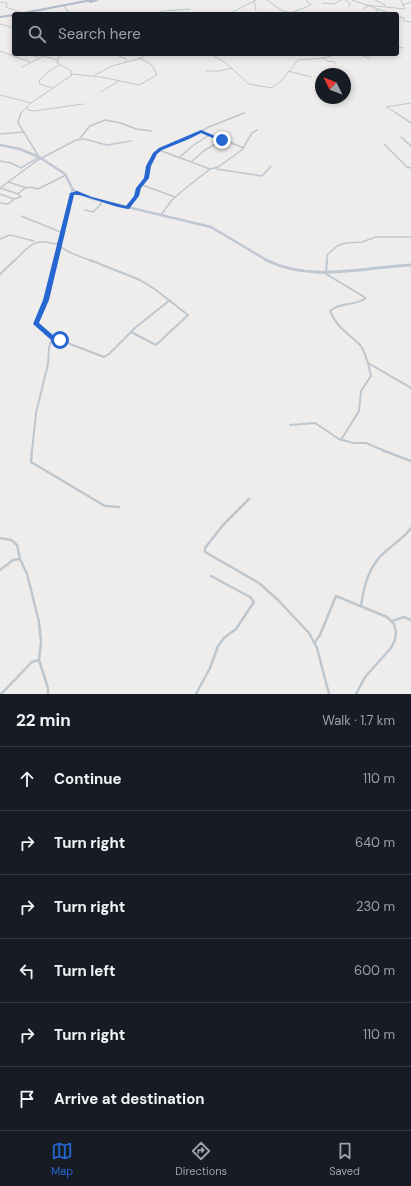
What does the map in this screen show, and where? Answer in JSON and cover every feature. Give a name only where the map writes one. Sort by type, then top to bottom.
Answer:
[{"type":"main road","points":[[65,6],[91,0]]},
{"type":"main road","points":[[38,12],[96,0]]},
{"type":"main road","points":[[0,17],[12,15]]},
{"type":"street","points":[[69,12],[65,6],[74,3],[73,0]]},
{"type":"street","points":[[267,0],[286,12]]},
{"type":"street","points":[[296,12],[311,5],[306,0]]},
{"type":"street","points":[[323,3],[334,4],[341,0]]},
{"type":"street","points":[[345,0],[350,3],[349,6]]},
{"type":"street","points":[[352,0],[386,12]]},
{"type":"street","points":[[375,0],[385,6],[383,7]]},
{"type":"street","points":[[367,5],[388,9],[403,9],[405,8],[401,0]]},
{"type":"street","points":[[233,12],[255,1],[256,10]]},
{"type":"street","points":[[0,2],[7,3],[6,7],[19,12]]},
{"type":"street","points":[[403,5],[411,2]]},
{"type":"street","points":[[363,9],[368,6],[367,5]]},
{"type":"street","points":[[160,12],[190,8]]},
{"type":"street","points":[[399,17],[404,18],[403,20],[405,21],[411,22]]},
{"type":"street","points":[[0,24],[12,27]]},
{"type":"street","points":[[399,47],[403,48]]},
{"type":"street","points":[[0,51],[12,55]]},
{"type":"street","points":[[14,56],[30,62]]},
{"type":"street","points":[[22,68],[40,57],[45,56],[57,60]]},
{"type":"street","points":[[59,56],[57,63],[70,70],[72,74]]},
{"type":"street","points":[[119,56],[126,59],[126,62]]},
{"type":"street","points":[[94,76],[112,66],[143,56]]},
{"type":"street","points":[[214,56],[232,68],[251,85],[272,88],[282,80],[298,60],[330,56]]},
{"type":"street","points":[[363,56],[369,58]]},
{"type":"street","points":[[40,157],[18,120],[20,112],[72,74],[94,76],[139,84],[156,77],[157,73],[152,65],[140,58]]},
{"type":"street","points":[[322,58],[327,61],[335,62],[335,64]]},
{"type":"street","points":[[52,88],[40,84],[39,81],[59,65]]},
{"type":"street","points":[[206,71],[220,71],[232,68]]},
{"type":"street","points":[[288,71],[311,77]]},
{"type":"street","points":[[101,92],[119,81]]},
{"type":"street","points":[[0,95],[31,103]]},
{"type":"street","points":[[411,103],[386,107],[411,122]]},
{"type":"street","points":[[27,107],[28,110],[34,111],[83,104]]},
{"type":"street","points":[[127,208],[137,196],[138,190],[146,178],[148,166],[155,153],[201,131],[245,113]]},
{"type":"street","points":[[0,161],[11,163],[21,168],[80,138],[90,126],[105,120],[121,123],[136,129],[152,131]]},
{"type":"street","points":[[215,168],[244,148],[252,132],[257,130]]},
{"type":"street","points":[[201,131],[244,148]]},
{"type":"street","points":[[0,134],[24,132]]},
{"type":"street","points":[[180,157],[191,147],[210,135]]},
{"type":"street","points":[[400,137],[411,145]]},
{"type":"street","points":[[80,138],[107,145],[131,141]]},
{"type":"street","points":[[192,161],[205,150],[222,140]]},
{"type":"street","points":[[384,144],[407,167],[411,168]]},
{"type":"street","points":[[0,145],[20,149],[40,157],[66,175],[72,190],[46,300],[36,324],[52,337],[104,357],[131,332],[170,300]]},
{"type":"street","points":[[159,150],[192,161],[210,169]]},
{"type":"street","points":[[0,188],[40,157]]},
{"type":"street","points":[[161,215],[175,197],[210,169],[215,168],[262,176],[271,166]]},
{"type":"street","points":[[8,182],[38,189],[66,175]]},
{"type":"street","points":[[142,185],[175,197]]},
{"type":"street","points":[[18,194],[26,187]]},
{"type":"street","points":[[0,188],[18,194],[21,197],[8,204],[0,203]]},
{"type":"street","points":[[72,190],[101,201],[127,208],[211,227],[222,232],[256,256],[294,271],[326,274],[362,271],[386,266],[411,265]]},
{"type":"street","points":[[72,194],[77,192]]},
{"type":"street","points":[[0,194],[13,200]]},
{"type":"street","points":[[85,210],[93,212],[101,204],[101,201]]},
{"type":"street","points":[[21,216],[63,233]]},
{"type":"street","points":[[0,238],[10,234],[36,242],[59,243]]},
{"type":"street","points":[[326,274],[327,255],[341,244],[362,242],[376,237],[411,237]]},
{"type":"street","points":[[0,274],[30,245],[36,242]]},
{"type":"street","points":[[59,246],[71,253],[140,280],[170,300],[186,312],[188,316],[158,345],[155,345],[131,332]]},
{"type":"street","points":[[326,274],[366,299],[331,308],[330,311],[333,318],[344,333],[361,346],[368,363],[371,376],[361,391],[359,411],[341,440]]},
{"type":"street","points":[[52,337],[49,348],[48,364],[36,412],[32,463],[105,506],[119,507]]},
{"type":"street","points":[[368,363],[411,388]]},
{"type":"street","points":[[290,425],[312,422],[341,440],[353,443],[366,443],[411,461]]},
{"type":"street","points":[[249,499],[223,525],[205,548],[205,552],[259,583],[299,623],[315,642],[329,694]]},
{"type":"street","points":[[361,606],[364,587],[376,561],[381,555],[406,536],[411,528]]},
{"type":"street","points":[[0,538],[11,540],[17,545],[20,559],[27,574],[39,622],[41,642],[39,660],[48,688],[48,694]]},
{"type":"street","points":[[0,570],[13,560],[20,559]]},
{"type":"street","points":[[196,694],[210,668],[218,646],[224,638],[236,629],[254,602],[250,597],[211,576]]},
{"type":"street","points":[[315,642],[320,635],[336,597],[387,617],[392,621],[396,631],[391,647],[366,676],[356,694]]},
{"type":"street","points":[[392,621],[404,617],[411,620]]},
{"type":"street","points":[[1,694],[32,662],[39,660]]},
{"type":"route","points":[[60,340],[52,337],[38,327],[36,320],[46,300],[72,194],[77,192],[90,198],[127,208],[137,196],[138,188],[144,183],[146,178],[148,166],[155,153],[160,149],[201,131],[222,140]]}]
